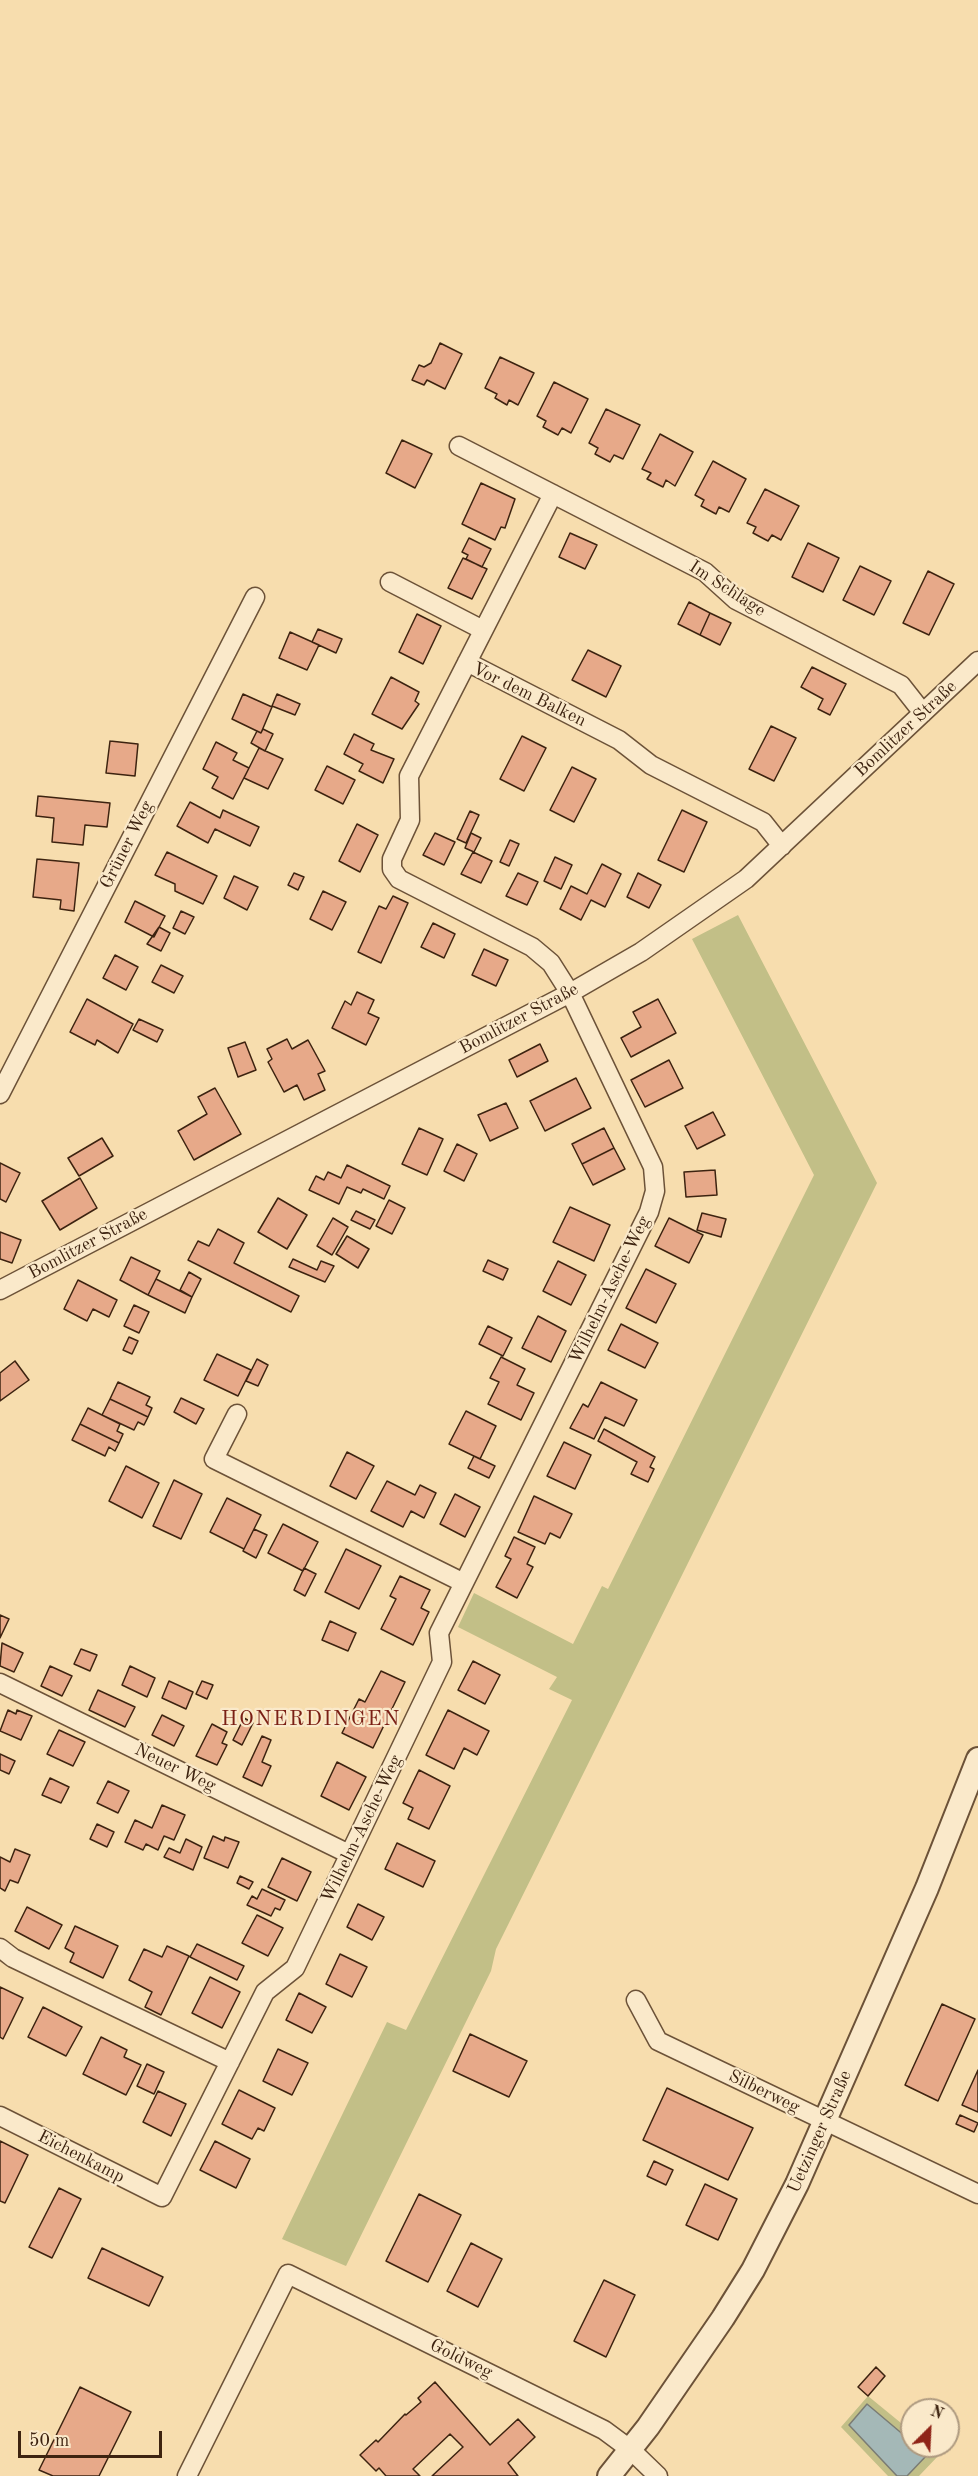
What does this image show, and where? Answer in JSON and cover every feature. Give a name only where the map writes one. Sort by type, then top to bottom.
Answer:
[{"type":"street","name":"Im Schlage","points":[[459,447],[705,572],[736,600],[901,686],[923,713]]},
{"type":"street","points":[[467,662],[553,494]]},
{"type":"street","points":[[390,582],[483,630]]},
{"type":"street","name":"Grüner Weg","points":[[0,1094],[255,597]]},
{"type":"street","name":"Bomlitzer Straße","points":[[0,1290],[570,993],[641,952],[746,879],[978,661]]},
{"type":"street","name":"Vor dem Balken","points":[[570,993],[551,963],[532,946],[399,879],[392,869],[392,859],[410,820],[409,776],[467,662],[619,740],[651,765],[763,822],[782,846]]},
{"type":"street","name":"Wilhelm-Asche-Weg","points":[[162,2197],[265,1992],[295,1968],[442,1662],[439,1633],[649,1212],[655,1191],[653,1167],[570,993]]},
{"type":"street","points":[[237,1414],[214,1459],[464,1583]]},
{"type":"street","name":"Neuer Weg","points":[[0,1683],[349,1854]]},
{"type":"street","name":"Uetzinger Straße","points":[[609,2476],[631,2450],[723,2318],[753,2270],[797,2184],[825,2122],[927,1888],[978,1759]]},
{"type":"street","points":[[0,1948],[13,1958],[230,2062]]},
{"type":"street","name":"Silberweg","points":[[636,2000],[658,2041],[978,2194]]},
{"type":"street","name":"Eichenkamp","points":[[0,2116],[162,2197]]},
{"type":"street","name":"Goldweg","points":[[187,2476],[288,2274],[604,2430],[631,2450],[658,2476]]},
{"type":"shaded area","points":[[738,915],[877,1183],[496,1949],[491,1971],[346,2266],[282,2239],[387,2022],[406,2030],[572,1700],[549,1689],[557,1677],[458,1627],[474,1593],[573,1644],[602,1586],[608,1589],[814,1175],[692,939]]},
{"type":"shaded area","points":[[868,2396],[900,2422],[900,2458],[936,2458],[919,2476],[888,2476],[841,2427]]},
{"type":"shaded area","points":[[867,2404],[900,2432],[900,2458],[924,2458],[907,2476],[897,2476],[849,2425]]},
{"type":"building","points":[[440,343],[462,354],[445,389],[427,380],[424,385],[412,380],[419,365],[424,367],[431,363]]},
{"type":"building","points":[[500,357],[534,373],[518,405],[509,400],[507,405],[495,398],[497,394],[485,388]]},
{"type":"building","points":[[554,382],[588,399],[571,433],[562,428],[558,435],[543,427],[546,421],[537,416]]},
{"type":"building","points":[[606,409],[640,425],[623,459],[614,455],[610,462],[595,454],[598,448],[589,443]]},
{"type":"building","points":[[660,434],[693,452],[675,486],[666,480],[663,487],[647,479],[651,473],[642,469]]},
{"type":"building","points":[[402,440],[432,454],[415,488],[386,473]]},
{"type":"building","points":[[713,461],[746,479],[729,512],[719,507],[716,514],[701,506],[704,500],[695,495]]},
{"type":"building","points":[[481,483],[515,499],[505,528],[501,527],[495,540],[462,524]]},
{"type":"building","points":[[765,489],[799,506],[781,540],[772,535],[768,541],[753,533],[756,527],[747,523]]},
{"type":"building","points":[[570,533],[597,545],[585,569],[559,557]]},
{"type":"building","points":[[469,538],[491,549],[482,567],[466,559],[468,555],[462,552]]},
{"type":"building","points":[[808,543],[839,558],[823,592],[792,577]]},
{"type":"building","points":[[463,558],[487,569],[472,599],[448,588]]},
{"type":"building","points":[[860,566],[891,581],[874,615],[843,600]]},
{"type":"building","points":[[928,571],[954,584],[929,635],[903,623]]},
{"type":"building","points":[[689,602],[710,613],[700,635],[678,624]]},
{"type":"building","points":[[710,613],[731,623],[720,645],[700,635]]},
{"type":"building","points":[[417,614],[441,626],[423,664],[399,652]]},
{"type":"building","points":[[318,629],[342,639],[336,653],[312,642]]},
{"type":"building","points":[[290,632],[319,645],[307,670],[279,658]]},
{"type":"building","points":[[588,650],[621,666],[606,697],[572,680]]},
{"type":"building","points":[[812,667],[846,684],[830,715],[818,709],[823,699],[801,687]]},
{"type":"building","points":[[391,677],[419,692],[415,701],[419,704],[402,729],[372,714]]},
{"type":"building","points":[[243,694],[272,707],[261,733],[232,719]]},
{"type":"building","points":[[277,694],[300,704],[295,715],[272,706]]},
{"type":"building","points":[[771,726],[796,738],[774,781],[749,769]]},
{"type":"building","points":[[263,729],[273,734],[265,751],[251,743],[257,731],[261,733]]},
{"type":"building","points":[[354,734],[374,744],[371,750],[394,759],[383,783],[359,771],[363,764],[344,754]]},
{"type":"building","points":[[522,736],[546,748],[524,791],[500,779]]},
{"type":"building","points":[[110,741],[138,744],[135,776],[106,773]]},
{"type":"building","points":[[216,742],[237,753],[233,760],[249,768],[233,799],[212,788],[218,777],[203,769]]},
{"type":"building","points":[[259,748],[283,759],[268,789],[244,778]]},
{"type":"building","points":[[327,766],[355,780],[343,804],[315,790]]},
{"type":"building","points":[[572,767],[596,779],[574,822],[550,810]]},
{"type":"building","points":[[38,796],[110,803],[107,827],[85,825],[83,845],[52,842],[54,818],[36,816]]},
{"type":"building","points":[[190,802],[220,818],[223,810],[259,827],[250,846],[215,829],[208,843],[177,826]]},
{"type":"building","points":[[682,810],[707,822],[684,872],[658,860]]},
{"type":"building","points":[[470,811],[479,815],[466,843],[457,839]]},
{"type":"building","points":[[357,824],[378,835],[360,872],[339,861]]},
{"type":"building","points":[[435,833],[455,842],[444,865],[423,855]]},
{"type":"building","points":[[471,833],[481,838],[474,852],[465,848]]},
{"type":"building","points":[[510,840],[519,844],[509,866],[500,862]]},
{"type":"building","points":[[167,852],[217,876],[203,904],[175,891],[175,884],[155,875]]},
{"type":"building","points":[[473,852],[492,861],[481,883],[461,874]]},
{"type":"building","points":[[555,857],[572,865],[561,889],[544,881]]},
{"type":"building","points":[[37,859],[79,863],[74,911],[60,909],[61,900],[33,897]]},
{"type":"building","points":[[602,864],[621,874],[605,907],[591,900],[581,920],[560,909],[571,886],[587,894]]},
{"type":"building","points":[[294,873],[304,877],[298,890],[288,885]]},
{"type":"building","points":[[518,873],[538,882],[527,905],[506,896]]},
{"type":"building","points":[[638,873],[661,885],[649,908],[627,897]]},
{"type":"building","points":[[234,876],[258,887],[247,910],[224,898]]},
{"type":"building","points":[[323,891],[346,902],[332,930],[310,919]]},
{"type":"building","points":[[393,896],[408,903],[381,963],[358,952],[379,906],[386,909]]},
{"type":"building","points":[[135,901],[165,916],[154,937],[125,922]]},
{"type":"building","points":[[181,911],[194,917],[185,934],[173,928]]},
{"type":"building","points":[[433,923],[455,934],[444,958],[421,947]]},
{"type":"building","points":[[159,927],[170,933],[161,951],[147,944]]},
{"type":"building","points":[[484,949],[508,960],[496,986],[472,975]]},
{"type":"building","points":[[115,955],[138,967],[126,990],[103,978]]},
{"type":"building","points":[[161,965],[183,976],[174,993],[152,982]]},
{"type":"building","points":[[357,992],[374,1000],[368,1013],[379,1018],[366,1045],[332,1028],[345,1001],[351,1005]]},
{"type":"building","points":[[87,999],[133,1024],[118,1053],[97,1040],[95,1045],[70,1032]]},
{"type":"building","points":[[658,999],[676,1033],[631,1057],[621,1038],[641,1027],[633,1012]]},
{"type":"building","points":[[139,1019],[163,1030],[157,1042],[133,1030]]},
{"type":"building","points":[[287,1039],[292,1049],[308,1040],[325,1071],[318,1074],[325,1090],[304,1100],[297,1085],[284,1092],[268,1062],[272,1059],[267,1049]]},
{"type":"building","points":[[245,1042],[256,1070],[238,1077],[228,1048]]},
{"type":"building","points":[[540,1044],[548,1061],[517,1077],[509,1060]]},
{"type":"building","points":[[669,1060],[683,1088],[645,1107],[631,1080]]},
{"type":"building","points":[[576,1078],[591,1108],[545,1131],[530,1101]]},
{"type":"building","points":[[215,1088],[241,1134],[194,1160],[178,1131],[207,1114],[198,1097]]},
{"type":"building","points":[[506,1103],[518,1128],[490,1141],[478,1115]]},
{"type":"building","points":[[713,1112],[725,1135],[697,1149],[685,1126]]},
{"type":"building","points":[[419,1128],[443,1139],[427,1175],[402,1164]]},
{"type":"building","points":[[604,1128],[614,1148],[582,1164],[572,1144]]},
{"type":"building","points":[[102,1138],[113,1156],[79,1176],[68,1158]]},
{"type":"building","points":[[457,1144],[477,1154],[464,1181],[444,1171]]},
{"type":"building","points":[[614,1148],[625,1169],[593,1185],[582,1164]]},
{"type":"building","points":[[0,1163],[20,1173],[6,1202],[0,1199]]},
{"type":"building","points":[[347,1165],[390,1186],[384,1199],[363,1189],[361,1193],[347,1187],[339,1204],[309,1190],[316,1176],[324,1180],[328,1172],[341,1178]]},
{"type":"building","points":[[715,1170],[717,1195],[686,1197],[684,1172]]},
{"type":"building","points":[[80,1178],[97,1208],[60,1230],[42,1201]]},
{"type":"building","points":[[278,1198],[307,1215],[287,1249],[258,1232]]},
{"type":"building","points":[[389,1200],[405,1208],[392,1234],[376,1226]]},
{"type":"building","points":[[570,1207],[610,1225],[594,1261],[553,1242]]},
{"type":"building","points":[[356,1211],[375,1220],[370,1229],[351,1220]]},
{"type":"building","points":[[702,1213],[726,1219],[721,1237],[697,1230]]},
{"type":"building","points":[[333,1218],[348,1227],[332,1255],[317,1246]]},
{"type":"building","points":[[669,1218],[703,1235],[689,1263],[655,1246]]},
{"type":"building","points":[[218,1229],[244,1243],[234,1263],[299,1296],[291,1312],[188,1260],[198,1241],[209,1246]]},
{"type":"building","points":[[0,1232],[21,1240],[12,1263],[0,1259]]},
{"type":"building","points":[[347,1236],[369,1249],[358,1268],[336,1254]]},
{"type":"building","points":[[131,1257],[160,1271],[148,1295],[120,1280]]},
{"type":"building","points":[[293,1259],[317,1270],[321,1261],[334,1266],[325,1282],[289,1267]]},
{"type":"building","points":[[488,1260],[508,1269],[503,1280],[483,1271]]},
{"type":"building","points":[[558,1261],[586,1275],[571,1305],[543,1291]]},
{"type":"building","points":[[646,1269],[676,1284],[656,1323],[626,1308]]},
{"type":"building","points":[[189,1272],[201,1279],[192,1297],[180,1290]]},
{"type":"building","points":[[156,1279],[192,1297],[185,1313],[148,1295]]},
{"type":"building","points":[[78,1280],[117,1300],[109,1317],[93,1309],[87,1321],[64,1309]]},
{"type":"building","points":[[134,1305],[149,1312],[139,1333],[124,1326]]},
{"type":"building","points":[[538,1316],[566,1331],[551,1362],[522,1348]]},
{"type":"building","points":[[621,1324],[658,1343],[645,1368],[608,1350]]},
{"type":"building","points":[[488,1326],[512,1338],[503,1356],[479,1344]]},
{"type":"building","points":[[129,1337],[138,1341],[132,1354],[123,1350]]},
{"type":"building","points":[[217,1354],[251,1370],[238,1396],[204,1380]]},
{"type":"building","points":[[501,1357],[525,1369],[517,1385],[534,1393],[521,1420],[488,1404],[499,1382],[490,1378]]},
{"type":"building","points":[[257,1359],[268,1365],[258,1386],[246,1381]]},
{"type":"building","points":[[15,1361],[29,1380],[0,1401],[0,1373]]},
{"type":"building","points":[[118,1382],[150,1397],[146,1405],[152,1408],[148,1417],[110,1399]]},
{"type":"building","points":[[601,1382],[637,1400],[624,1426],[605,1417],[594,1439],[570,1428],[583,1404],[588,1407]]},
{"type":"building","points":[[181,1398],[204,1409],[196,1424],[174,1412]]},
{"type":"building","points":[[110,1399],[148,1417],[144,1425],[138,1422],[134,1430],[102,1415]]},
{"type":"building","points":[[88,1408],[120,1424],[117,1431],[123,1434],[119,1443],[80,1424]]},
{"type":"building","points":[[466,1411],[496,1426],[480,1459],[449,1444]]},
{"type":"building","points":[[80,1424],[119,1443],[115,1451],[109,1447],[105,1456],[72,1440]]},
{"type":"building","points":[[604,1429],[655,1457],[650,1467],[654,1469],[648,1482],[631,1474],[637,1462],[598,1441]]},
{"type":"building","points":[[564,1442],[591,1455],[575,1489],[547,1476]]},
{"type":"building","points":[[347,1452],[374,1466],[356,1499],[330,1486]]},
{"type":"building","points":[[474,1456],[495,1466],[489,1478],[468,1468]]},
{"type":"building","points":[[126,1466],[159,1483],[142,1518],[109,1501]]},
{"type":"building","points":[[174,1480],[202,1494],[181,1539],[153,1526]]},
{"type":"building","points":[[387,1481],[415,1495],[420,1485],[436,1493],[424,1518],[411,1511],[403,1527],[371,1511]]},
{"type":"building","points":[[455,1494],[480,1507],[465,1537],[440,1524]]},
{"type":"building","points":[[534,1496],[572,1514],[560,1538],[550,1533],[545,1544],[518,1532]]},
{"type":"building","points":[[227,1498],[261,1515],[244,1549],[210,1532]]},
{"type":"building","points":[[283,1524],[318,1542],[303,1571],[268,1553]]},
{"type":"building","points":[[254,1529],[267,1535],[256,1558],[243,1551]]},
{"type":"building","points":[[514,1537],[535,1547],[527,1564],[533,1567],[517,1598],[496,1587],[511,1559],[505,1556]]},
{"type":"building","points":[[346,1549],[381,1566],[359,1609],[325,1592]]},
{"type":"building","points":[[304,1568],[316,1574],[305,1596],[294,1590]]},
{"type":"building","points":[[400,1576],[430,1590],[421,1608],[429,1612],[413,1645],[381,1629],[396,1599],[390,1596]]},
{"type":"building","points":[[0,1615],[9,1619],[0,1638]]},
{"type":"building","points":[[330,1621],[356,1633],[348,1651],[322,1640]]},
{"type":"building","points":[[2,1643],[23,1653],[14,1672],[0,1666]]},
{"type":"building","points":[[81,1649],[97,1655],[90,1671],[74,1664]]},
{"type":"building","points":[[473,1661],[500,1675],[485,1704],[458,1690]]},
{"type":"building","points":[[50,1666],[72,1676],[62,1696],[41,1686]]},
{"type":"building","points":[[130,1666],[155,1678],[147,1697],[122,1685]]},
{"type":"building","points":[[381,1671],[405,1682],[373,1748],[342,1733],[359,1699],[365,1702]]},
{"type":"building","points":[[169,1681],[193,1692],[186,1709],[162,1698]]},
{"type":"building","points":[[202,1681],[213,1685],[207,1699],[196,1694]]},
{"type":"building","points":[[98,1690],[135,1707],[125,1727],[89,1710]]},
{"type":"building","points":[[8,1710],[16,1714],[17,1710],[32,1716],[21,1740],[0,1731]]},
{"type":"building","points":[[448,1710],[489,1731],[477,1755],[464,1748],[454,1769],[426,1755]]},
{"type":"building","points":[[162,1715],[184,1726],[174,1746],[152,1735]]},
{"type":"building","points":[[244,1718],[253,1723],[242,1745],[233,1740]]},
{"type":"building","points":[[212,1724],[227,1732],[222,1743],[227,1745],[217,1765],[196,1756]]},
{"type":"building","points":[[59,1730],[85,1742],[73,1766],[47,1754]]},
{"type":"building","points":[[262,1736],[271,1740],[262,1762],[271,1766],[262,1786],[243,1777]]},
{"type":"building","points":[[0,1754],[15,1761],[9,1774],[0,1770]]},
{"type":"building","points":[[337,1762],[366,1777],[349,1810],[321,1796]]},
{"type":"building","points":[[419,1770],[450,1786],[429,1829],[408,1819],[413,1808],[403,1803]]},
{"type":"building","points":[[50,1778],[69,1787],[61,1803],[42,1795]]},
{"type":"building","points":[[108,1781],[129,1791],[118,1813],[97,1803]]},
{"type":"building","points":[[162,1805],[185,1815],[174,1840],[164,1836],[158,1850],[146,1844],[143,1850],[125,1842],[135,1820],[152,1828]]},
{"type":"building","points":[[97,1824],[114,1832],[107,1847],[90,1839]]},
{"type":"building","points":[[213,1836],[224,1841],[225,1837],[239,1842],[228,1868],[204,1858]]},
{"type":"building","points":[[186,1839],[202,1847],[193,1870],[164,1857],[169,1848],[180,1853]]},
{"type":"building","points":[[397,1843],[435,1861],[423,1887],[385,1869]]},
{"type":"building","points":[[15,1849],[30,1855],[18,1883],[10,1880],[5,1891],[0,1888],[0,1857],[10,1862]]},
{"type":"building","points":[[282,1858],[311,1872],[297,1901],[268,1887]]},
{"type":"building","points":[[240,1876],[253,1882],[249,1889],[237,1883]]},
{"type":"building","points":[[262,1889],[285,1900],[280,1910],[275,1908],[271,1916],[247,1905],[252,1896],[257,1899]]},
{"type":"building","points":[[358,1904],[384,1917],[372,1940],[347,1927]]},
{"type":"building","points":[[27,1907],[62,1925],[49,1949],[15,1931]]},
{"type":"building","points":[[257,1915],[283,1928],[268,1956],[242,1943]]},
{"type":"building","points":[[75,1926],[118,1946],[103,1978],[70,1962],[74,1953],[65,1948]]},
{"type":"building","points":[[197,1944],[244,1966],[237,1980],[190,1957]]},
{"type":"building","points":[[167,1946],[189,1956],[161,2015],[145,2007],[152,1992],[129,1980],[144,1949],[162,1957]]},
{"type":"building","points":[[340,1954],[367,1967],[352,1997],[326,1984]]},
{"type":"building","points":[[210,1977],[240,1992],[222,2028],[192,2013]]},
{"type":"building","points":[[0,1987],[23,1998],[3,2039],[0,2037]]},
{"type":"building","points":[[299,1993],[326,2007],[312,2033],[286,2020]]},
{"type":"building","points":[[942,2004],[975,2019],[938,2101],[905,2085]]},
{"type":"building","points":[[43,2007],[82,2027],[66,2056],[28,2037]]},
{"type":"building","points":[[470,2034],[527,2061],[509,2097],[453,2071]]},
{"type":"building","points":[[101,2037],[127,2050],[124,2057],[141,2065],[126,2095],[83,2074]]},
{"type":"building","points":[[278,2049],[308,2063],[292,2095],[263,2081]]},
{"type":"building","points":[[147,2064],[164,2072],[154,2094],[137,2086]]},
{"type":"building","points":[[978,2070],[978,2112],[962,2105]]},
{"type":"building","points":[[667,2088],[753,2128],[728,2180],[643,2140]]},
{"type":"building","points":[[239,2090],[275,2108],[264,2131],[258,2128],[252,2139],[222,2124]]},
{"type":"building","points":[[158,2091],[186,2104],[171,2136],[143,2122]]},
{"type":"building","points":[[960,2115],[978,2123],[974,2132],[956,2124]]},
{"type":"building","points":[[0,2141],[28,2155],[5,2203],[0,2201]]},
{"type":"building","points":[[215,2141],[250,2159],[236,2188],[200,2170]]},
{"type":"building","points":[[654,2161],[673,2170],[666,2185],[647,2176]]},
{"type":"building","points":[[705,2184],[737,2199],[718,2240],[686,2225]]},
{"type":"building","points":[[59,2188],[81,2199],[52,2258],[29,2247]]},
{"type":"building","points":[[419,2194],[461,2215],[428,2282],[386,2261]]},
{"type":"building","points":[[471,2243],[502,2259],[478,2307],[447,2291]]},
{"type":"building","points":[[102,2248],[163,2277],[149,2306],[88,2278]]},
{"type":"building","points":[[604,2280],[635,2295],[606,2357],[574,2341]]},
{"type":"building","points":[[876,2367],[885,2376],[868,2396],[858,2387]]},
{"type":"building","points":[[435,2382],[490,2445],[518,2419],[535,2437],[508,2463],[518,2476],[432,2476],[463,2447],[450,2434],[413,2469],[420,2476],[386,2476],[379,2468],[376,2471],[360,2455],[376,2440],[378,2442],[405,2414],[421,2402],[418,2398]]},
{"type":"building","points":[[80,2387],[131,2412],[99,2476],[53,2476],[39,2470]]},
{"type":"district","name":"HONERDINGEN","points":[[311,1719]]}]
